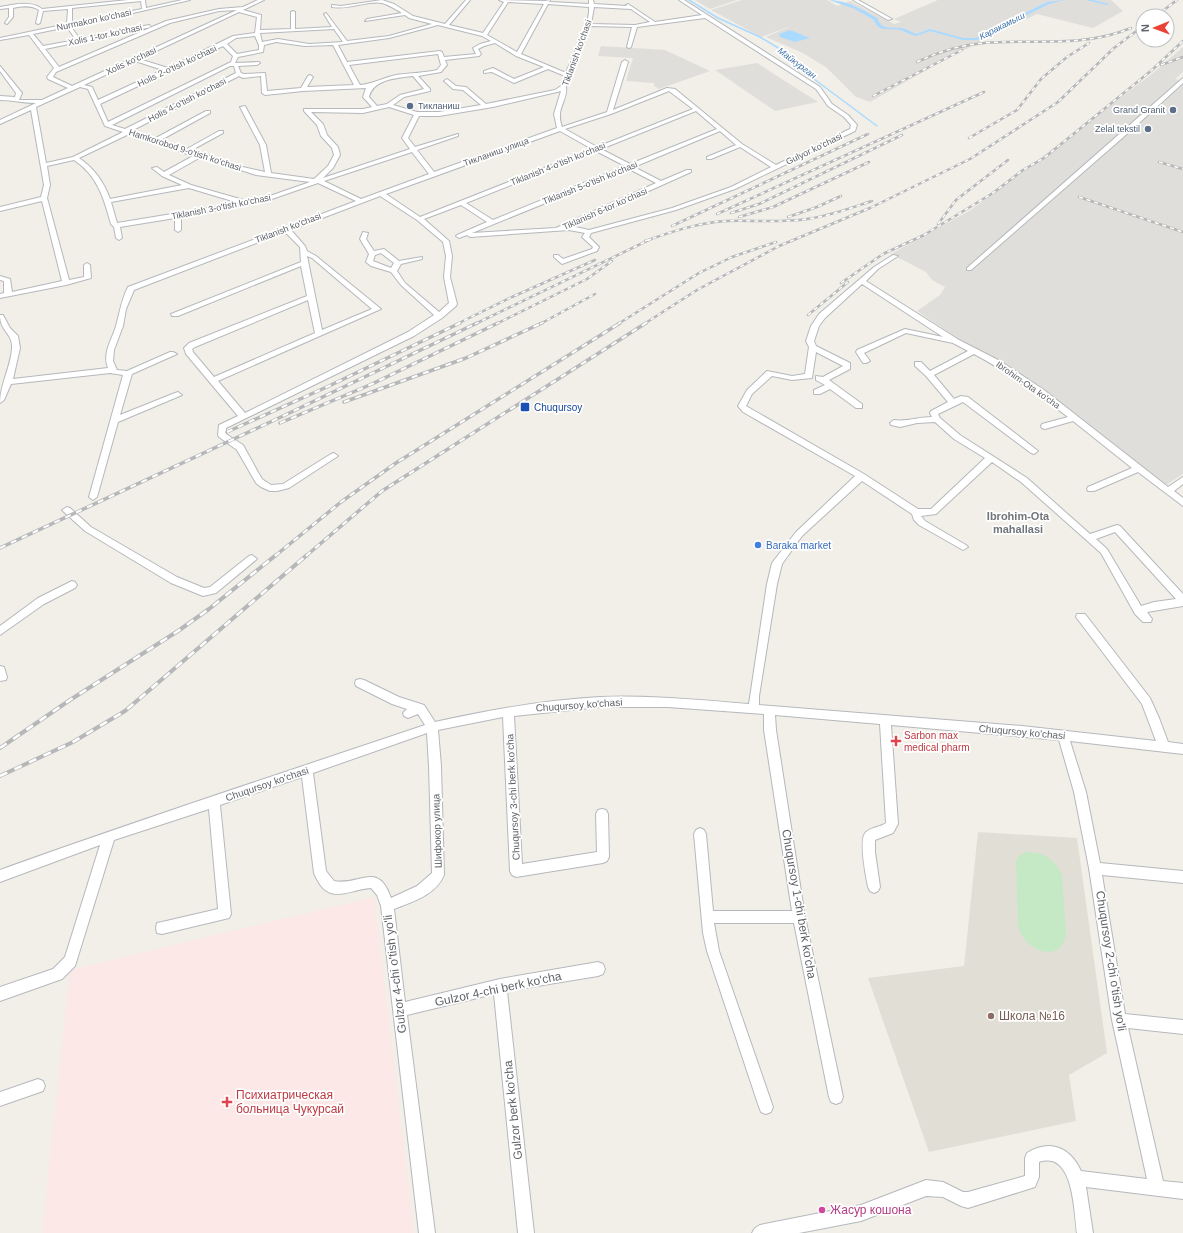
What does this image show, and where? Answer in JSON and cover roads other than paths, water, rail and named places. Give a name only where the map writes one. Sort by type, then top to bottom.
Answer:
[{"type":"street","points":[[27,6],[40,0]]},
{"type":"street","points":[[0,8],[27,6],[37,7],[41,10],[144,0],[144,10]]},
{"type":"street","name":"Nurmakon ko'chasi","points":[[0,39],[69,26],[188,0]]},
{"type":"street","name":"Xolis ko'chasi","points":[[0,122],[262,0]]},
{"type":"street","points":[[334,6],[341,7],[380,0],[392,5],[404,14],[424,21],[447,25],[484,35],[547,68],[567,75]]},
{"type":"street","points":[[447,25],[468,0]]},
{"type":"street","points":[[501,0],[591,3],[632,8]]},
{"type":"street","points":[[484,35],[507,0]]},
{"type":"street","name":"Gulyor ko'chasi","points":[[589,232],[688,204],[733,188],[853,130],[854,126],[846,116],[830,105],[818,88],[681,0]]},
{"type":"street","points":[[855,0],[890,18]]},
{"type":"street","points":[[518,54],[547,1]]},
{"type":"street","points":[[625,2],[654,23]]},
{"type":"street","name":"Tiklanish ko'chasi","points":[[560,129],[556,117],[564,92],[563,87],[588,25],[592,11],[591,3]]},
{"type":"street","points":[[7,23],[11,17],[11,7]]},
{"type":"street","points":[[70,7],[69,26],[79,40]]},
{"type":"street","points":[[38,23],[41,10]]},
{"type":"street","name":"Xolis 1-tor ko'chasi","points":[[42,48],[219,10],[242,10]]},
{"type":"street","points":[[236,56],[261,51],[262,45],[260,44],[257,33],[260,16],[242,10]]},
{"type":"street","points":[[293,12],[293,30]]},
{"type":"street","points":[[326,14],[346,43]]},
{"type":"street","points":[[367,20],[404,14]]},
{"type":"street","points":[[588,25],[635,26],[706,16]]},
{"type":"street","name":"Xolis 1-tor ko'chasi","points":[[55,71],[168,22]]},
{"type":"street","points":[[260,44],[280,41],[305,45],[346,43],[423,29],[438,24]]},
{"type":"street","points":[[630,47],[635,26]]},
{"type":"street","name":"Holis 2-o'tish ko'chasi","points":[[97,103],[169,70],[235,37],[257,33],[335,28]]},
{"type":"street","points":[[30,33],[57,68],[50,78],[72,88]]},
{"type":"street","points":[[442,59],[478,55],[475,49],[482,45],[495,42]]},
{"type":"street","points":[[223,44],[231,48],[233,54],[236,56]]},
{"type":"street","points":[[335,44],[358,87]]},
{"type":"street","points":[[346,64],[438,51],[444,65],[439,71],[384,80],[372,86],[367,91],[366,97],[376,108]]},
{"type":"street","points":[[232,65],[236,56]]},
{"type":"street","points":[[133,59],[169,70]]},
{"type":"street","points":[[79,85],[90,88],[107,125],[232,65],[257,62]]},
{"type":"street","points":[[609,113],[625,62]]},
{"type":"street","points":[[232,65],[239,74],[243,76],[263,74],[266,94],[303,89],[372,86]]},
{"type":"street","points":[[0,68],[19,93],[17,99]]},
{"type":"street","points":[[486,72],[493,70],[514,81],[547,68]]},
{"type":"street","name":"Holis 4-o'tish ko'chasi","points":[[75,158],[239,74]]},
{"type":"street","points":[[315,182],[331,167],[336,155],[336,147],[324,136],[320,124],[306,110],[363,111],[389,105],[402,96],[428,90],[415,75]]},
{"type":"street","points":[[303,89],[310,77]]},
{"type":"street","points":[[969,269],[1126,132],[1183,80]]},
{"type":"street","points":[[447,81],[455,88],[464,88],[485,106]]},
{"type":"street","points":[[389,105],[417,114],[439,114],[557,91],[563,87]]},
{"type":"street","name":"Тикланиш улица","points":[[433,175],[609,113],[671,89],[697,109]]},
{"type":"street","points":[[0,98],[43,102]]},
{"type":"street","points":[[33,107],[47,185],[44,198],[66,283]]},
{"type":"street","points":[[243,107],[263,145],[268,174]]},
{"type":"street","points":[[697,109],[740,145],[776,168]]},
{"type":"street","name":"Tiklanish 4-o'tish ko‘chasi","points":[[419,219],[697,109]]},
{"type":"street","points":[[155,141],[208,112]]},
{"type":"street","points":[[417,114],[405,138],[433,175]]},
{"type":"street","name":"Hamkorobod 9-o'tish ko'chasi","points":[[107,125],[232,166],[268,174],[321,182],[361,201]]},
{"type":"street","name":"Tiklanish 5-o'tish ko‘chasi","points":[[458,236],[631,167],[721,128]]},
{"type":"street","points":[[560,129],[662,184]]},
{"type":"street","points":[[186,152],[221,132]]},
{"type":"street","name":"Tiklanish 3-o'tish ko'chasi","points":[[117,226],[248,203],[268,198],[456,135]]},
{"type":"street","points":[[709,158],[740,145]]},
{"type":"street","points":[[164,175],[198,156]]},
{"type":"street","points":[[43,165],[75,158],[85,163],[94,172],[108,201],[114,224],[117,226],[119,238]]},
{"type":"street","points":[[155,168],[164,175],[190,186],[248,203]]},
{"type":"street","name":"Tiklanish 6-tor ko‘chasi","points":[[446,241],[458,236],[557,230],[689,171]]},
{"type":"street","name":"Tiklanish ko'chasi","points":[[112,370],[110,364],[110,350],[120,327],[122,311],[131,289],[286,229],[433,175]]},
{"type":"street","points":[[108,201],[190,186]]},
{"type":"street","points":[[334,456],[286,486],[277,489],[269,488],[263,485],[257,478],[240,447],[222,435],[222,427],[411,334],[437,317],[453,304],[447,277],[449,256],[446,241],[419,219],[381,194]]},
{"type":"street","points":[[0,209],[44,198]]},
{"type":"street","points":[[461,202],[493,223]]},
{"type":"street","points":[[178,215],[178,230]]},
{"type":"street","points":[[556,256],[562,262],[595,250],[596,246],[585,237],[589,232],[569,228],[557,230]]},
{"type":"street","points":[[286,229],[302,245],[310,297],[319,333]]},
{"type":"street","points":[[365,234],[362,239],[372,254]]},
{"type":"street","points":[[398,263],[382,250],[372,254],[369,262],[392,272],[437,317]]},
{"type":"street","points":[[214,380],[377,308],[314,257],[304,252]]},
{"type":"street","points":[[823,380],[847,366],[813,347],[810,341],[814,326],[822,316],[876,268],[895,256]]},
{"type":"street","points":[[392,272],[398,263],[420,258]]},
{"type":"street","points":[[175,314],[304,263]]},
{"type":"street","points":[[87,265],[87,286]]},
{"type":"street","points":[[0,278],[8,280],[4,295],[88,278]]},
{"type":"street","name":"Ibrohim-Ota ko'cha","points":[[862,281],[956,342],[997,362],[1041,392],[1183,503]]},
{"type":"street","points":[[244,417],[189,352],[188,348],[192,345],[310,297]]},
{"type":"street","points":[[0,317],[3,329],[14,336],[16,348],[8,382],[0,400]]},
{"type":"street","points":[[866,361],[860,352],[905,331],[956,342]]},
{"type":"street","points":[[809,376],[813,347]]},
{"type":"street","points":[[929,374],[975,351]]},
{"type":"street","points":[[8,382],[112,370],[114,372],[128,373],[173,354]]},
{"type":"street","points":[[918,364],[929,374],[953,403]]},
{"type":"street","points":[[93,497],[128,373]]},
{"type":"street","points":[[859,406],[823,380],[809,376],[792,378],[770,373],[750,391],[742,406],[746,410],[861,476],[916,512],[924,514],[933,512],[991,458]]},
{"type":"street","points":[[817,392],[831,385]]},
{"type":"street","points":[[115,420],[178,396]]},
{"type":"street","points":[[1034,451],[965,399],[961,399],[934,413],[937,419],[957,438],[1024,480],[1104,551],[1139,611],[1147,619]]},
{"type":"street","points":[[1045,426],[1074,418]]},
{"type":"street","points":[[894,423],[900,424],[917,420],[937,419]]},
{"type":"street","points":[[1091,489],[1139,468]]},
{"type":"street","points":[[754,708],[754,696],[772,584],[778,563],[799,534],[861,476]]},
{"type":"street","points":[[1168,491],[1183,480]]},
{"type":"street","points":[[67,510],[88,530],[174,580],[203,592],[213,590],[252,559]]},
{"type":"street","points":[[916,512],[917,518],[920,521],[963,546]]},
{"type":"street","points":[[1088,538],[1117,528],[1183,601]]},
{"type":"street","points":[[0,630],[41,601],[72,585]]},
{"type":"street","points":[[1139,611],[1154,606],[1183,601]]},
{"type":"street","points":[[1081,617],[1146,701],[1154,718],[1164,748]]},
{"type":"street","points":[[360,682],[396,701],[420,708],[432,727]]},
{"type":"street","name":"Chuqursoy ko'chasi","points":[[0,876],[109,836],[214,802],[432,727],[508,711],[600,702],[646,701],[754,708],[1063,735],[1164,748],[1183,749]]},
{"type":"street","points":[[408,713],[420,708]]},
{"type":"street","name":"Chuqursoy 1-chi berk ko'cha","points":[[769,710],[770,730],[799,917],[836,1097]]},
{"type":"street","name":"Chuqursoy 3-chi berk ko'cha","points":[[508,711],[516,871],[603,857],[602,814]]},
{"type":"street","points":[[874,887],[869,852],[870,837],[876,832],[891,828],[892,824],[885,720]]},
{"type":"street","name":"Шифокор улица","points":[[387,906],[424,889],[433,883],[438,875],[435,766],[432,727]]},
{"type":"street","name":"Chuqursoy 2-chi o'tish yo'li","points":[[1063,735],[1080,792],[1095,868],[1119,1020],[1157,1188]]},
{"type":"street","name":"Gulzor 4-chi o'tish yo'li","points":[[308,770],[320,873],[326,882],[333,887],[343,888],[369,882],[378,884],[384,891],[426,1233]]},
{"type":"street","points":[[162,928],[225,914],[214,802]]},
{"type":"street","points":[[700,834],[708,917],[713,951],[766,1106]]},
{"type":"street","points":[[0,994],[57,974],[70,962],[109,836]]},
{"type":"street","points":[[1095,868],[1183,877]]},
{"type":"street","points":[[708,917],[799,917]]},
{"type":"street","name":"Gulzor 4-chi berk ko'cha","points":[[399,1010],[500,986],[598,969]]},
{"type":"street","name":"Gulzor berk ko'cha","points":[[500,986],[526,1233]]},
{"type":"street","points":[[1119,1020],[1183,1026]]},
{"type":"street","points":[[0,1099],[38,1086]]},
{"type":"street","points":[[760,1233],[861,1214],[926,1188],[935,1188],[952,1194],[961,1200],[968,1200],[1030,1182],[1032,1177],[1032,1158],[1037,1155],[1050,1152],[1059,1154],[1069,1162],[1076,1178],[1085,1233]]},
{"type":"street","points":[[1076,1178],[1183,1191]]},
{"type":"water","points":[[790,30],[810,38],[795,42],[780,37],[779,34]]},
{"type":"waterway","name":"Майкурган","points":[[689,0],[718,18],[760,37],[780,49],[798,62],[814,79],[877,126]]},
{"type":"waterway","name":"Каракамыш","points":[[831,0],[856,8],[876,19],[877,23],[885,29],[901,29],[916,35],[930,30],[963,39],[977,39],[1048,3],[1063,0]]},
{"type":"waterway","name":"Каракамыш","points":[[1088,0],[1107,4]]},
{"type":"railway","points":[[1166,8],[1177,0]]},
{"type":"railway","points":[[917,62],[933,55],[966,45],[1003,42],[1058,42],[1095,38],[1131,28]]},
{"type":"railway","points":[[644,324],[697,290],[779,246],[870,208],[970,159],[1058,102],[1114,48],[1135,32]]},
{"type":"railway","points":[[841,283],[883,254],[924,235],[993,193],[1023,170],[1044,158],[1152,70],[1183,41]]},
{"type":"railway","points":[[969,138],[1017,110],[1041,79],[1067,57],[1089,43]]},
{"type":"railway","points":[[873,96],[962,50]]},
{"type":"railway","points":[[1161,65],[1183,57]]},
{"type":"railway","points":[[717,214],[984,92]]},
{"type":"railway","points":[[672,226],[868,134]]},
{"type":"railway","points":[[731,213],[759,204],[902,135]]},
{"type":"railway","points":[[938,224],[956,200],[1008,160]]},
{"type":"railway","points":[[739,217],[773,207],[869,162]]},
{"type":"railway","points":[[1159,162],[1183,169]]},
{"type":"railway","points":[[788,217],[817,207],[841,196]]},
{"type":"railway","points":[[1079,197],[1183,232]]},
{"type":"railway","points":[[645,241],[674,231],[725,221],[776,221],[816,218],[872,201]]},
{"type":"railway","points":[[475,324],[651,239]]},
{"type":"railway","points":[[618,324],[699,273],[732,257],[776,242]]},
{"type":"railway","points":[[457,324],[512,297],[595,260]]},
{"type":"railway","points":[[496,324],[587,279],[612,261]]},
{"type":"railway","points":[[808,315],[848,282]]},
{"type":"railway","points":[[541,323],[595,294]]},
{"type":"railway","points":[[227,432],[329,386],[460,323]]},
{"type":"railway","points":[[0,548],[281,417],[477,323]]},
{"type":"railway","points":[[280,423],[372,384],[498,323]]},
{"type":"railway","points":[[344,402],[466,358],[541,323]]},
{"type":"railway","points":[[275,556],[341,502],[396,463],[620,323]]},
{"type":"railway","points":[[306,556],[382,491],[646,323]]},
{"type":"railway","points":[[0,748],[70,700],[178,631],[209,609],[276,555]]},
{"type":"railway","points":[[0,776],[73,742],[125,711],[307,555]]},
{"type":"place","name":"Тикланиш","points":[[410,106]]},
{"type":"place","name":"Grand Granit","points":[[1173,110]]},
{"type":"place","name":"Zelal tekstil","points":[[1148,129]]},
{"type":"place","name":"Chuqursoy","points":[[525,407]]},
{"type":"place","name":"Baraka market","points":[[758,545]]},
{"type":"place","name":"Sarbon max medical pharm","points":[[896,741]]},
{"type":"place","name":"Школа №16","points":[[991,1016]]},
{"type":"place","name":"Психиатрическая больница Чукурсай","points":[[227,1102]]},
{"type":"place","name":"Жасур кошона","points":[[822,1210]]},
{"type":"district","name":"Ibrohim-Ota mahallasi","points":[[1018,522]]}]
